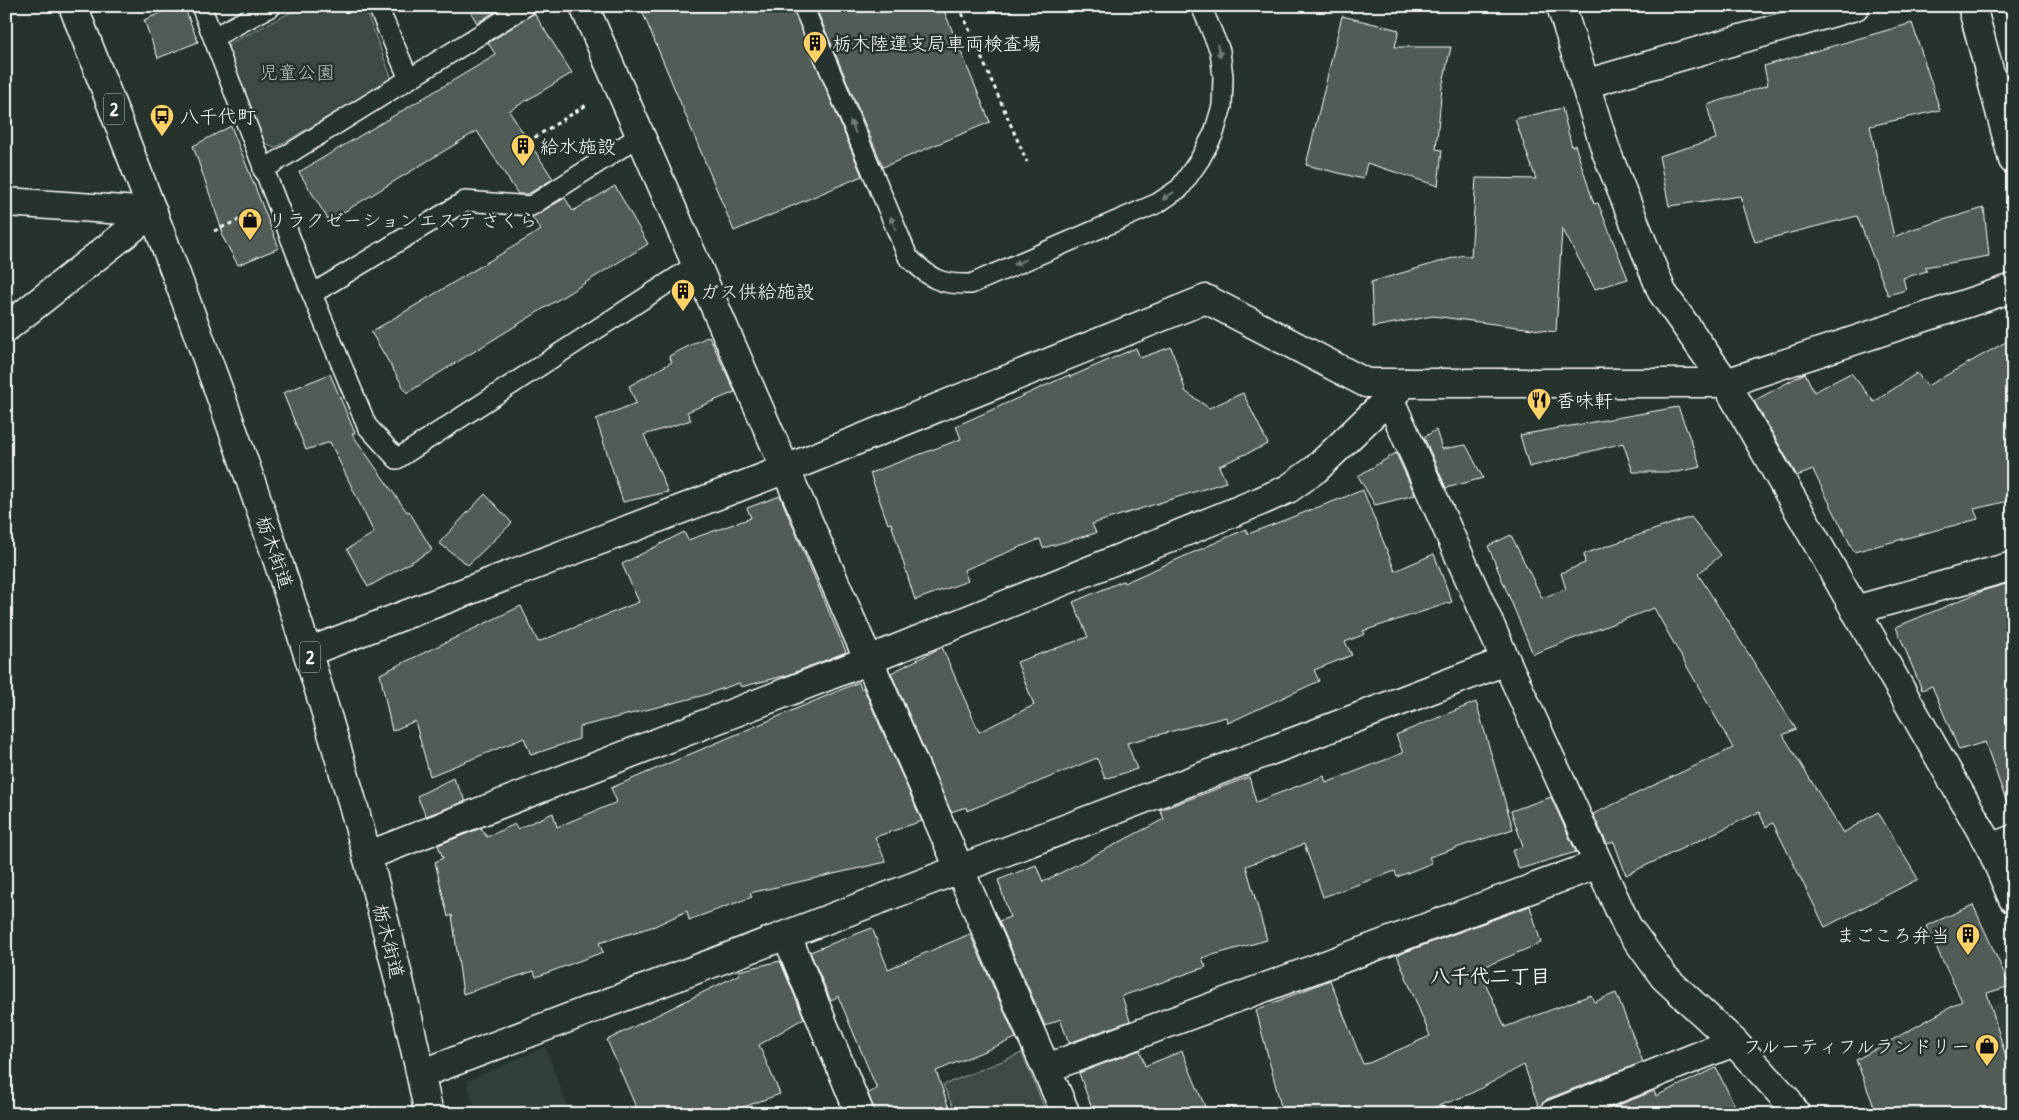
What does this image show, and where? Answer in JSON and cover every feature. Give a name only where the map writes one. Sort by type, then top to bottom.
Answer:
[{"type":"street","name":"栃木街道","points":[[73,6],[153,212],[232,427],[308,652],[367,856],[421,1074],[429,1114]]},
{"type":"street","points":[[584,6],[1066,1114]]},
{"type":"street","points":[[1561,6],[1606,151],[1662,292],[1726,383],[1855,610],[2002,844],[2013,899]]},
{"type":"street","points":[[1585,84],[1855,6]]},
{"type":"street","points":[[1972,6],[2013,160]]},
{"type":"street","points":[[6,202],[153,212]]},
{"type":"street","points":[[6,328],[153,212]]},
{"type":"street","points":[[308,652],[786,469],[1206,299],[1366,383],[1397,390],[1726,383],[2013,288]]},
{"type":"street","points":[[367,856],[869,660],[1288,489],[1316,469],[1397,390]]},
{"type":"street","points":[[1397,390],[1506,661],[1628,926],[1664,977],[1734,1042],[1788,1101],[1796,1114]]},
{"type":"street","points":[[1855,610],[2013,566]]},
{"type":"street","points":[[421,1074],[1506,661]]},
{"type":"street","points":[[1046,1068],[1598,864]]},
{"type":"street","points":[[787,936],[860,1114]]},
{"type":"street","points":[[1553,1114],[1734,1042]]},
{"type":"lane","points":[[201,6],[276,205],[367,426],[397,459],[697,264]]},
{"type":"lane","points":[[214,37],[272,6]]},
{"type":"lane","points":[[263,170],[526,6]]},
{"type":"lane","points":[[803,6],[908,257],[926,275],[948,285],[971,284],[1158,202],[1180,188],[1200,159],[1214,133],[1222,106],[1223,77],[1220,51],[1201,6]]},
{"type":"lane","points":[[378,7],[409,79]]},
{"type":"lane","points":[[312,294],[465,201],[531,206],[641,135]]},
{"type":"path","points":[[959,6],[1027,162]]},
{"type":"path","points":[[521,146],[596,99]]},
{"type":"path","points":[[214,231],[276,205]]},
{"type":"shaded area","points":[[2013,998],[2013,1071],[1992,1006]]},
{"type":"shaded area","points":[[545,1047],[570,1114],[476,1114],[467,1081]]},
{"type":"green space","name":"児童公園","points":[[303,6],[364,6],[392,79],[275,148],[265,144],[228,54],[229,44]]},
{"type":"green space","points":[[1022,1053],[1047,1114],[944,1114],[954,1109],[943,1085]]},
{"type":"building","points":[[176,6],[184,6],[198,42],[158,58],[144,20]]},
{"type":"building","points":[[467,6],[504,6],[477,23]]},
{"type":"building","points":[[640,6],[792,6],[862,176],[734,231]]},
{"type":"building","points":[[815,6],[942,6],[990,122],[883,167]]},
{"type":"building","points":[[534,13],[572,73],[509,111],[553,179],[528,194],[518,194],[477,131],[329,221],[299,172],[496,55],[488,43]]},
{"type":"building","points":[[1342,16],[1399,30],[1395,47],[1451,47],[1442,87],[1436,149],[1442,150],[1438,186],[1367,163],[1363,179],[1306,165]]},
{"type":"building","points":[[1912,23],[1940,110],[1870,126],[1894,237],[1913,229],[1984,208],[1989,256],[1925,267],[1927,271],[1903,278],[1906,290],[1888,295],[1857,216],[1755,242],[1740,196],[1669,206],[1659,156],[1716,139],[1707,105],[1768,85],[1764,66]]},
{"type":"building","points":[[1562,108],[1572,147],[1575,145],[1594,204],[1598,203],[1628,279],[1595,289],[1562,228],[1556,332],[1433,316],[1373,327],[1371,282],[1463,255],[1471,257],[1476,178],[1536,179],[1515,119]]},
{"type":"building","points":[[231,126],[279,248],[238,265],[221,234],[223,233],[193,146]]},
{"type":"building","points":[[615,186],[648,244],[407,393],[371,332],[541,230],[532,217],[565,198],[573,211]]},
{"type":"building","points":[[709,336],[735,392],[687,412],[691,420],[644,435],[668,492],[623,502],[596,419],[636,403],[629,386],[672,362],[669,356]]},
{"type":"building","points":[[2013,338],[2013,500],[1974,509],[1978,519],[1854,552],[1813,470],[1797,476],[1754,401],[1805,373],[1814,392],[1851,373],[1874,402],[1917,373],[1927,386]]},
{"type":"building","points":[[1171,347],[1186,392],[1209,408],[1243,393],[1268,444],[1219,466],[1226,482],[1092,524],[1096,533],[1043,548],[1040,539],[964,570],[968,581],[915,600],[891,523],[888,524],[870,473],[961,439],[956,426],[1069,375],[1070,377],[1136,348],[1140,358]]},
{"type":"building","points":[[330,374],[355,433],[352,434],[407,512],[409,511],[432,550],[368,587],[347,549],[374,533],[330,442],[306,450],[283,393]]},
{"type":"building","points":[[1678,407],[1701,467],[1677,472],[1633,472],[1623,443],[1529,467],[1520,435]]},
{"type":"building","points":[[1436,430],[1442,449],[1466,445],[1483,478],[1446,488],[1424,437]]},
{"type":"building","points":[[1396,453],[1415,495],[1375,505],[1358,476]]},
{"type":"building","points":[[1363,490],[1395,571],[1434,554],[1452,602],[1363,631],[1365,634],[1345,642],[1352,655],[1314,670],[1319,681],[1228,723],[1226,717],[1127,743],[1137,769],[1105,779],[1097,758],[967,811],[966,807],[951,812],[891,673],[942,647],[979,732],[1034,705],[1017,662],[1088,637],[1073,602],[1123,581],[1124,583],[1246,529],[1248,534]]},
{"type":"building","points":[[485,494],[512,523],[468,565],[439,543]]},
{"type":"building","points":[[780,496],[846,652],[788,675],[741,687],[739,683],[701,696],[579,727],[579,739],[531,755],[524,738],[430,776],[415,721],[392,731],[380,674],[521,606],[538,642],[639,602],[622,564],[684,532],[688,540],[751,518],[747,508]]},
{"type":"building","points":[[1691,517],[1721,555],[1698,574],[1796,729],[1783,735],[1843,833],[1878,812],[1918,879],[1825,927],[1773,823],[1766,827],[1759,812],[1626,875],[1614,842],[1607,844],[1593,814],[1733,748],[1654,608],[1533,654],[1488,546],[1511,535],[1542,598],[1566,589],[1561,573],[1585,563],[1584,554]]},
{"type":"building","points":[[2013,582],[2013,805],[2008,806],[1985,742],[1959,750],[1932,686],[1922,690],[1896,627],[1985,590]]},
{"type":"building","points":[[859,682],[861,689],[863,687],[922,821],[875,837],[886,862],[750,893],[752,897],[689,920],[687,911],[655,926],[599,943],[603,952],[536,977],[534,971],[463,994],[452,915],[448,917],[435,862],[443,858],[438,845],[481,828],[487,837],[515,824],[517,829],[553,813],[557,827],[617,802],[611,788]]},
{"type":"building","points":[[1476,702],[1513,829],[1429,857],[1432,863],[1397,877],[1395,871],[1323,897],[1304,844],[1246,866],[1267,940],[1202,958],[1206,967],[1122,996],[1130,1021],[1069,1043],[1060,1019],[1045,1026],[999,921],[1010,917],[998,880],[1036,865],[1043,882],[1164,819],[1160,810],[1249,777],[1256,802],[1324,776],[1326,783],[1403,753],[1396,735]]},
{"type":"building","points":[[453,778],[466,801],[426,816],[417,796]]},
{"type":"building","points":[[1551,797],[1576,852],[1519,869],[1512,851],[1523,846],[1511,811]]},
{"type":"building","points":[[1973,905],[2010,986],[1987,993],[2013,1081],[2013,1114],[1877,1114],[1856,1060],[1962,1001],[1926,926]]},
{"type":"building","points":[[1530,906],[1541,943],[1479,969],[1505,1027],[1591,995],[1594,1002],[1616,993],[1643,1062],[1547,1099],[1539,1108],[1524,1065],[1470,1094],[1417,1114],[1283,1114],[1256,1010],[1330,980],[1363,1064],[1369,1063],[1430,1036],[1397,955]]},
{"type":"building","points":[[872,928],[888,969],[970,934],[1016,1038],[936,1071],[951,1114],[875,1114],[868,1093],[877,1089],[838,996],[831,1001],[810,952]]},
{"type":"building","points":[[780,961],[804,1018],[759,1045],[780,1094],[724,1114],[639,1114],[607,1040],[740,974],[739,971]]},
{"type":"building","points":[[1140,1050],[1145,1066],[1182,1051],[1208,1114],[1094,1114],[1079,1073]]},
{"type":"building","points":[[1716,1068],[1739,1114],[1596,1114],[1654,1091],[1656,1096]]},
{"type":"place","name":"栃木陸運支局車両検査場","points":[[815,64]]},
{"type":"place","name":"八千代町","points":[[162,137]]},
{"type":"place","name":"給水施設","points":[[523,167]]},
{"type":"place","name":"リラクゼーションエステ さくら","points":[[250,241]]},
{"type":"place","name":"ガス供給施設","points":[[683,312]]},
{"type":"place","name":"香味軒","points":[[1539,421]]},
{"type":"place","name":"まごころ弁当","points":[[1968,956]]},
{"type":"place","name":"フルーティフルランドリー","points":[[1987,1067]]},
{"type":"district","name":"八千代二丁目","points":[[1490,975]]}]
